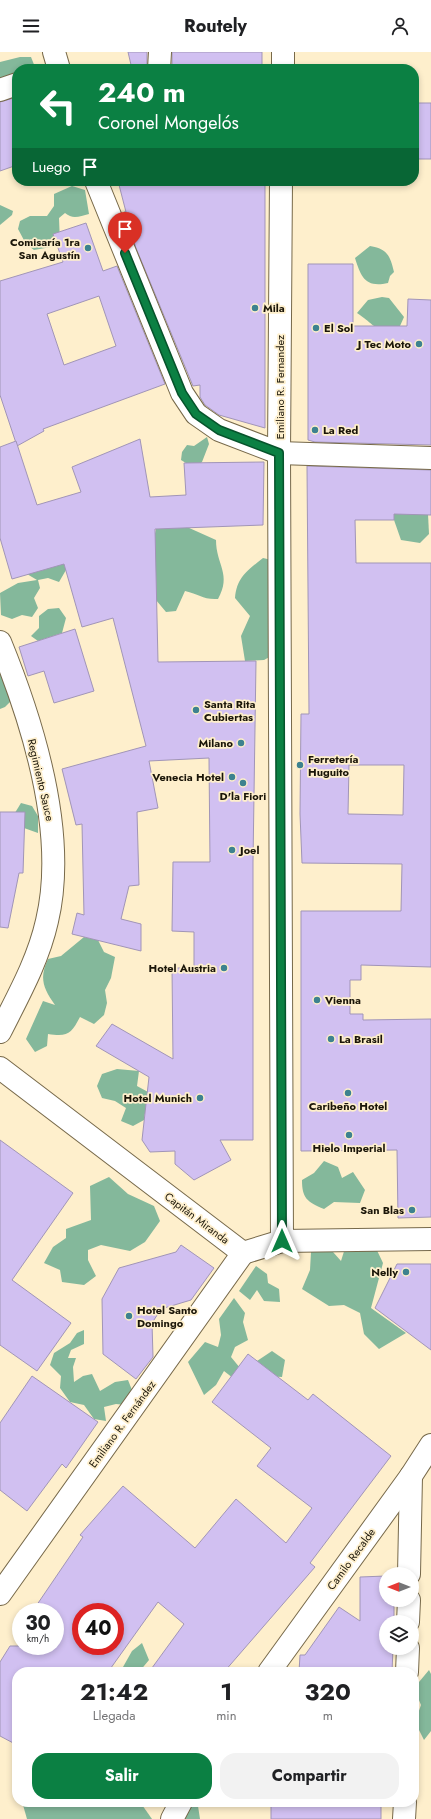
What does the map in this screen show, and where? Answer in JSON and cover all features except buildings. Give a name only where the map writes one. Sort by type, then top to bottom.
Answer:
[{"type":"street","points":[[54,52],[58,64]]},
{"type":"street","points":[[159,64],[160,52]]},
{"type":"street","points":[[283,52],[283,64]]},
{"type":"street","points":[[0,90],[12,86]]},
{"type":"street","points":[[100,186],[182,393],[196,414],[219,430],[279,453],[431,458]]},
{"type":"street","name":"Emiliano R. Fernandez","points":[[281,186],[279,453],[282,1241]]},
{"type":"street","name":"Regimiento Sauce","points":[[0,642],[17,685],[44,782],[53,830],[54,875],[47,921],[33,967],[0,1032]]},
{"type":"street","name":"Capitán Miranda","points":[[0,1068],[243,1253]]},
{"type":"street","points":[[243,1253],[282,1241],[431,1239]]},
{"type":"street","name":"Emiliano R. Fernández","points":[[0,1594],[243,1253]]},
{"type":"street","name":"Camilo Recalde","points":[[273,1667],[411,1476],[431,1445]]},
{"type":"street","points":[[409,1567],[411,1476]]},
{"type":"street","points":[[407,1667],[408,1655]]},
{"type":"street","points":[[172,1819],[178,1807]]},
{"type":"street","points":[[404,1819],[405,1807]]},
{"type":"green space","points":[[20,57],[31,57],[34,64],[12,64],[12,92],[0,91],[0,62]]},
{"type":"green space","points":[[72,186],[85,190],[89,214],[74,217],[65,213],[59,218],[60,243],[51,247],[34,250],[26,244],[18,229],[20,221],[30,216],[47,216],[54,206],[54,194]]},
{"type":"green space","points":[[0,205],[13,211],[12,215],[0,225]]},
{"type":"green space","points":[[370,246],[384,251],[391,262],[394,272],[390,276],[388,283],[374,284],[369,282],[365,280],[359,271],[355,258]]},
{"type":"green space","points":[[382,297],[389,298],[404,317],[400,326],[385,329],[376,327],[357,313],[368,300]]},
{"type":"green space","points":[[207,437],[209,444],[202,462],[194,468],[181,460],[182,452],[187,445],[194,446]]},
{"type":"green space","points":[[394,514],[428,514],[429,534],[420,543],[401,540],[394,520]]},
{"type":"green space","points":[[187,527],[216,540],[218,556],[224,576],[224,583],[218,599],[205,598],[185,591],[176,611],[166,612],[156,600],[149,561],[156,529]]},
{"type":"green space","points":[[263,558],[280,562],[287,570],[291,581],[289,611],[291,623],[275,654],[264,660],[245,661],[241,636],[250,616],[235,598],[236,591],[244,575]]},
{"type":"green space","points":[[64,562],[66,570],[59,582],[48,578],[38,580],[40,588],[34,598],[38,608],[32,617],[22,615],[12,619],[1,615],[0,593],[18,583],[37,580],[27,574]]},
{"type":"green space","points":[[59,608],[66,618],[62,633],[38,641],[31,636],[39,628],[39,616],[48,609]]},
{"type":"green space","points":[[0,669],[11,701],[5,707],[0,709]]},
{"type":"green space","points":[[21,803],[32,806],[38,816],[38,833],[24,828],[13,816]]},
{"type":"green space","points":[[84,937],[98,940],[104,952],[115,957],[111,978],[105,990],[107,1003],[104,1015],[94,1024],[80,1017],[68,1033],[60,1035],[48,1034],[47,1046],[35,1052],[26,1039],[43,1001],[55,1005],[45,988],[43,977],[45,966],[48,959],[61,956]]},
{"type":"green space","points":[[117,1069],[139,1071],[137,1086],[148,1092],[144,1120],[133,1126],[121,1121],[126,1108],[115,1101],[102,1098],[97,1086],[102,1074]]},
{"type":"green space","points":[[324,1161],[338,1167],[342,1178],[353,1172],[365,1190],[360,1203],[334,1202],[324,1209],[313,1204],[307,1199],[304,1195],[302,1180],[314,1173]]},
{"type":"green space","points":[[109,1177],[128,1194],[154,1206],[160,1221],[145,1242],[130,1251],[101,1245],[88,1250],[88,1260],[96,1276],[84,1285],[62,1282],[60,1270],[44,1263],[53,1247],[66,1238],[66,1229],[91,1220],[90,1186]]},
{"type":"green space","points":[[373,1242],[383,1263],[371,1308],[406,1333],[379,1349],[364,1334],[360,1313],[344,1305],[329,1306],[302,1289],[310,1270],[311,1252],[333,1252],[341,1261],[346,1245]]},
{"type":"green space","points":[[256,1266],[267,1274],[268,1283],[279,1289],[280,1302],[264,1301],[257,1290],[250,1300],[239,1291]]},
{"type":"green space","points":[[234,1298],[245,1313],[243,1322],[248,1340],[235,1347],[231,1357],[245,1374],[238,1382],[224,1371],[216,1385],[204,1395],[188,1362],[205,1342],[218,1347],[221,1335],[219,1319]]},
{"type":"green space","points":[[84,1330],[84,1344],[71,1350],[68,1358],[76,1358],[73,1367],[74,1382],[83,1376],[92,1374],[100,1391],[115,1382],[128,1380],[134,1395],[125,1405],[116,1404],[104,1407],[106,1421],[94,1419],[84,1405],[70,1402],[60,1388],[61,1376],[50,1365],[54,1353],[70,1343],[77,1333]]},
{"type":"green space","points":[[272,1351],[285,1360],[282,1377],[265,1376],[257,1361]]},
{"type":"green space","points":[[142,1643],[149,1660],[143,1667],[123,1667],[132,1651]]},
{"type":"green space","points":[[429,1670],[431,1674],[431,1731],[424,1740],[419,1730],[419,1711],[421,1705],[419,1700],[419,1682]]},
{"type":"green space","points":[[24,1807],[144,1807],[152,1819],[27,1819]]},
{"type":"green space","points":[[187,1807],[198,1807],[200,1819],[180,1819],[180,1815]]},
{"type":"place","name":"Comisaría 1ra San Agustín","points":[[88,248]]},
{"type":"place","name":"Mila","points":[[255,308]]},
{"type":"place","name":"El Sol","points":[[316,328]]},
{"type":"place","name":"J Tec Moto","points":[[419,344]]},
{"type":"place","name":"La Red","points":[[315,430]]},
{"type":"place","name":"Santa Rita Cubiertas","points":[[196,710]]},
{"type":"place","name":"Milano","points":[[241,743]]},
{"type":"place","name":"Ferretería Huguito","points":[[300,765]]},
{"type":"place","name":"Venecia Hotel","points":[[232,777]]},
{"type":"place","name":"D'la Fiori","points":[[243,783]]},
{"type":"place","name":"Joel","points":[[232,850]]},
{"type":"place","name":"Hotel Austria","points":[[224,968]]},
{"type":"place","name":"Vienna","points":[[317,1000]]},
{"type":"place","name":"La Brasil","points":[[331,1039]]},
{"type":"place","name":"Caribeño Hotel","points":[[348,1093]]},
{"type":"place","name":"Hotel Munich","points":[[200,1098]]},
{"type":"place","name":"Hielo Imperial","points":[[349,1135]]},
{"type":"place","name":"San Blas","points":[[412,1210]]},
{"type":"place","name":"Nelly","points":[[406,1272]]},
{"type":"place","name":"Hotel Santo Domingo","points":[[129,1316]]},
{"type":"route","points":[[125,253],[182,393],[196,414],[219,430],[279,453],[282,1241]]}]
